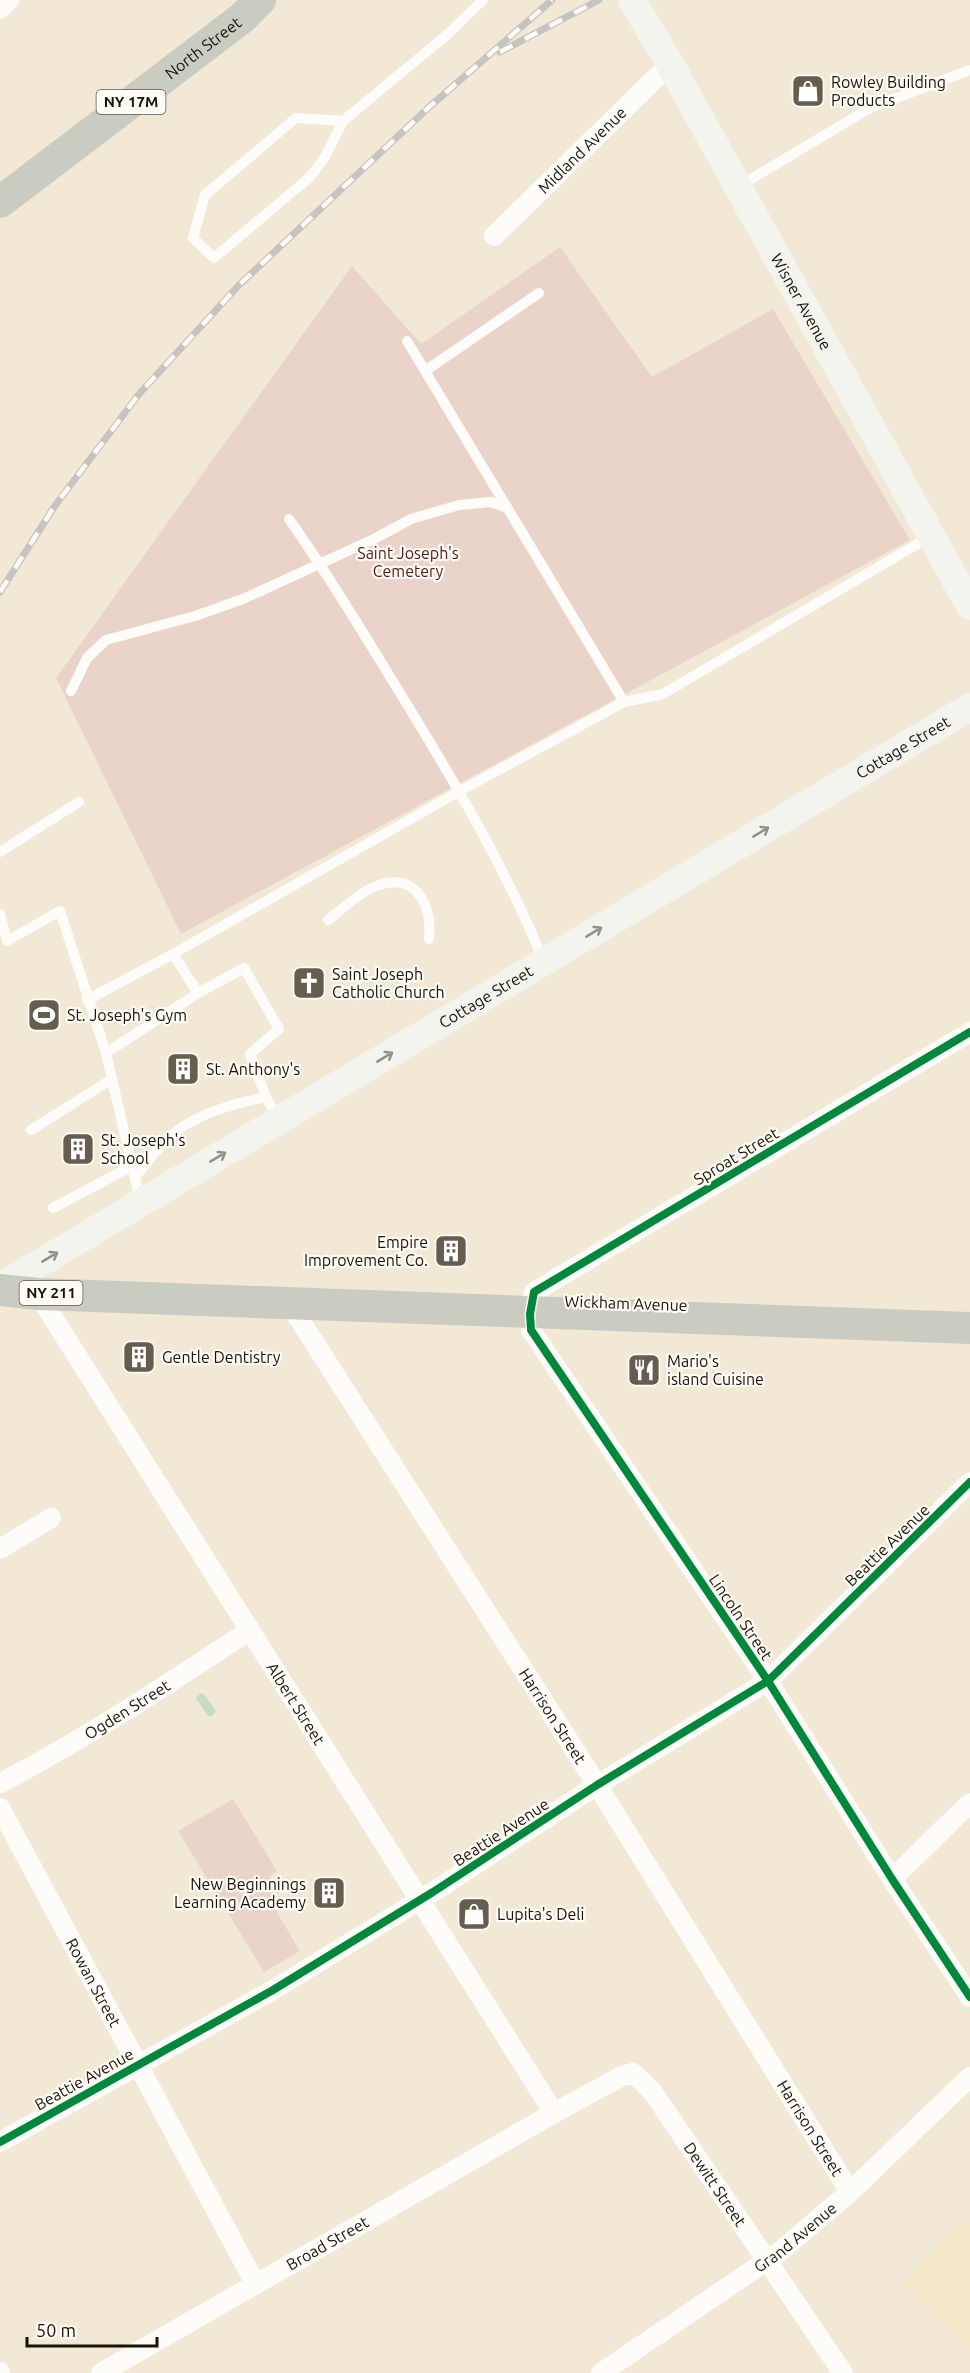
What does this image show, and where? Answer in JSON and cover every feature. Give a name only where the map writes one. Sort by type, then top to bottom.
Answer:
[{"type":"main road","name":"North Street","points":[[0,202],[242,18],[260,0]]},
{"type":"main road","name":"Wickham Avenue","points":[[0,1288],[38,1294],[530,1314],[970,1328]]},
{"type":"street","points":[[0,9],[9,0]]},
{"type":"street","name":"Wisner Avenue","points":[[632,0],[670,64],[970,606]]},
{"type":"street","name":"Midland Avenue","points":[[494,236],[670,64]]},
{"type":"street","name":"Cottage Street","points":[[0,1288],[136,1182],[544,962],[970,707]]},
{"type":"street","name":"Sproat Street","points":[[530,1314],[534,1292],[970,1032]]},
{"type":"street","name":"Albert Street","points":[[38,1294],[554,2113]]},
{"type":"street","name":"Harrison Street","points":[[289,1303],[597,1785],[850,2192]]},
{"type":"street","name":"Lincoln Street","points":[[530,1314],[531,1330],[768,1681],[892,1879],[970,1997]]},
{"type":"street","name":"Beattie Avenue","points":[[0,2142],[273,1990],[420,1900],[597,1785],[768,1681],[970,1482]]},
{"type":"street","points":[[0,1549],[51,1518]]},
{"type":"street","name":"Ogden Street","points":[[0,1783],[39,1763],[125,1712],[250,1630]]},
{"type":"street","points":[[892,1879],[970,1803]]},
{"type":"street","name":"Rowan Street","points":[[0,1808],[255,2283]]},
{"type":"street","name":"Dewitt Street","points":[[554,2113],[622,2076],[633,2073],[652,2091],[843,2373]]},
{"type":"street","name":"Grand Avenue","points":[[601,2373],[768,2260],[850,2192],[970,2077]]},
{"type":"street","name":"Broad Street","points":[[101,2373],[554,2113]]},
{"type":"lane","points":[[344,121],[296,118],[206,195],[193,238],[214,258],[310,177],[325,157],[344,121],[448,34],[483,0]]},
{"type":"lane","points":[[738,188],[870,108],[970,70]]},
{"type":"lane","points":[[425,371],[538,293]]},
{"type":"lane","points":[[407,341],[624,702]]},
{"type":"lane","points":[[71,691],[87,658],[106,640],[195,616],[243,598],[321,564],[411,519],[459,505],[491,502],[507,508]]},
{"type":"lane","points":[[289,519],[321,564],[460,791],[522,910],[544,962]]},
{"type":"lane","points":[[87,1000],[624,702],[663,694],[932,536]]},
{"type":"lane","points":[[0,852],[79,802]]},
{"type":"lane","points":[[328,920],[365,892],[383,884],[401,884],[412,888],[423,898],[428,909],[429,939]]},
{"type":"lane","points":[[0,914],[8,940],[60,911],[106,1053],[136,1182]]},
{"type":"lane","points":[[173,954],[198,993]]},
{"type":"lane","points":[[53,1208],[136,1182],[173,1134],[208,1113],[224,1107],[272,1109],[250,1054],[279,1029],[244,968],[198,993],[106,1053]]},
{"type":"lane","points":[[31,1130],[112,1079]]},
{"type":"shaded area","points":[[201,1693],[216,1711],[212,1716],[208,1716],[196,1698]]},
{"type":"shaded area","points":[[970,2217],[970,2354],[902,2284]]},
{"type":"green space","name":"Saint Joseph's Cemetery","points":[[560,247],[652,377],[773,309],[910,540],[181,934],[56,678],[352,266],[421,344]]},
{"type":"green space","points":[[233,1799],[277,1871],[270,1876],[280,1892],[269,1899],[300,1951],[264,1972],[178,1831]]},
{"type":"railway","points":[[0,592],[54,507],[139,394],[239,285],[427,109],[552,0]]},
{"type":"railway","points":[[500,52],[599,0]]},
{"type":"cycle path","points":[[970,1032],[534,1292],[530,1314],[531,1330],[768,1681],[892,1879],[970,1997]]},
{"type":"cycle path","points":[[0,2142],[273,1990],[433,1892],[597,1785],[768,1681],[970,1482]]},
{"type":"place","name":"Rowley Building Products","points":[[808,91]]},
{"type":"place","name":"Saint Joseph Catholic Church","points":[[309,983]]},
{"type":"place","name":"St. Joseph's Gym","points":[[44,1015]]},
{"type":"place","name":"St. Anthony's","points":[[183,1069]]},
{"type":"place","name":"St. Joseph's School","points":[[78,1149]]},
{"type":"place","name":"Empire Improvement Co.","points":[[451,1251]]},
{"type":"place","name":"Gentle Dentistry","points":[[139,1357]]},
{"type":"place","name":"Mario's island Cuisine","points":[[644,1370]]},
{"type":"place","name":"New Beginnings Learning Academy","points":[[329,1893]]},
{"type":"place","name":"Lupita's Deli","points":[[474,1914]]}]
